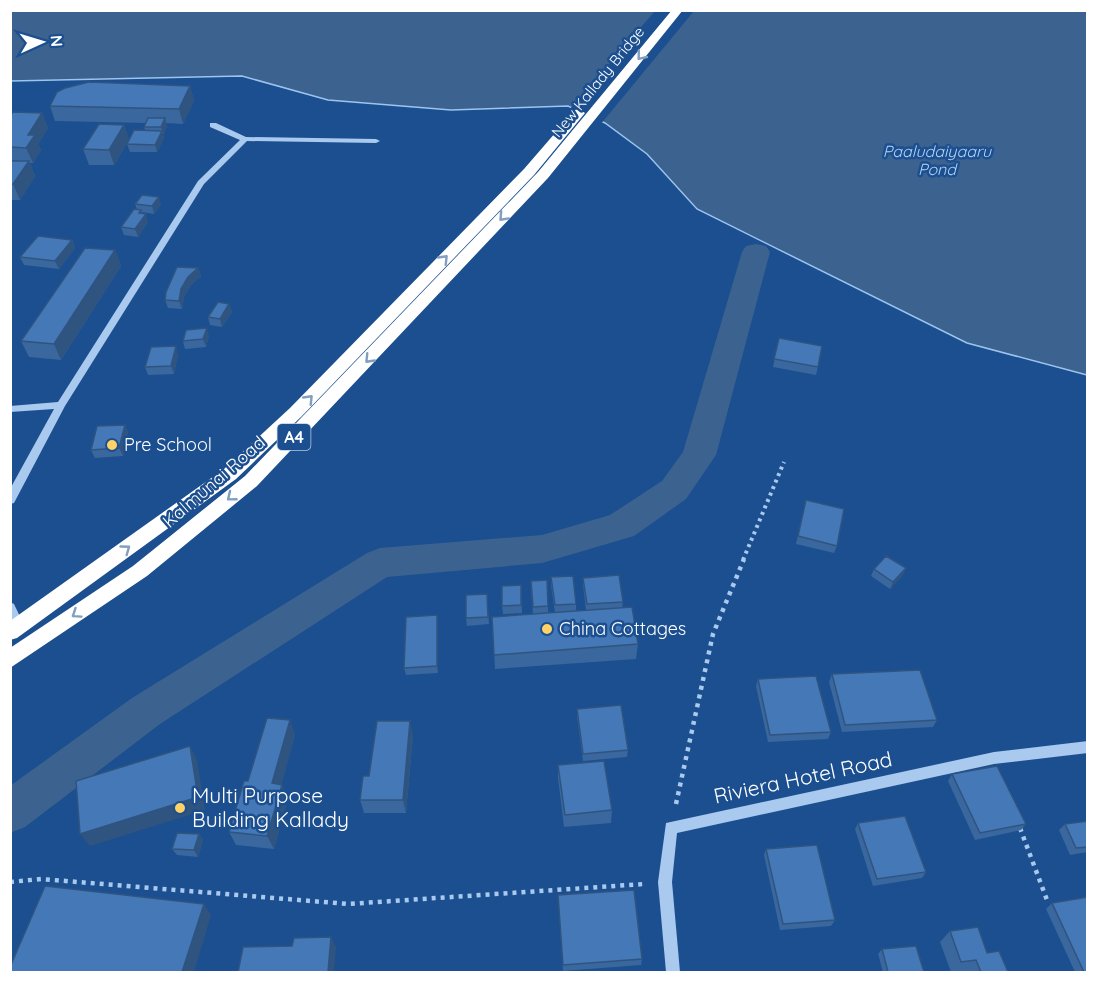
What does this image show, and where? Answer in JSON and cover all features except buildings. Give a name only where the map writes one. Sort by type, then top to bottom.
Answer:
[{"type":"highway","name":"New Kallady Bridge","points":[[536,173],[665,10]]},
{"type":"highway","name":"New Kallady Bridge","points":[[536,173],[678,10]]},
{"type":"highway","name":"Kalmunai Road","points":[[15,630],[230,474],[296,412],[536,173]]},
{"type":"highway","name":"Kalmunai Road","points":[[10,659],[140,571],[251,481],[536,173]]},
{"type":"street","points":[[213,125],[245,139],[376,141]]},
{"type":"street","points":[[10,500],[61,405],[201,183],[245,139]]},
{"type":"street","points":[[10,409],[61,405]]},
{"type":"street","points":[[10,607],[15,630]]},
{"type":"street","name":"Riviera Hotel Road","points":[[671,828],[994,758],[1088,747]]},
{"type":"street","points":[[671,828],[665,882],[673,972]]},
{"type":"path","points":[[671,828],[713,634],[784,462]]},
{"type":"path","points":[[1019,824],[1047,900]]},
{"type":"path","points":[[10,882],[41,879],[348,904],[665,882]]},
{"type":"water","name":"Paaludaiyaaru Pond","points":[[10,11],[1087,11],[1087,375],[967,343],[697,209],[647,154],[605,123],[568,106],[451,110],[328,100],[242,76],[11,81]]},
{"type":"pier","points":[[655,11],[694,11],[600,125],[569,110]]},
{"type":"waterway","points":[[10,812],[146,711],[380,563],[542,549],[621,526],[674,490],[699,455],[756,252]]},
{"type":"place","name":"Pre School","points":[[112,445]]},
{"type":"place","name":"China Cottages","points":[[547,629]]},
{"type":"place","name":"Multi Purpose Building Kallady","points":[[180,808]]}]
